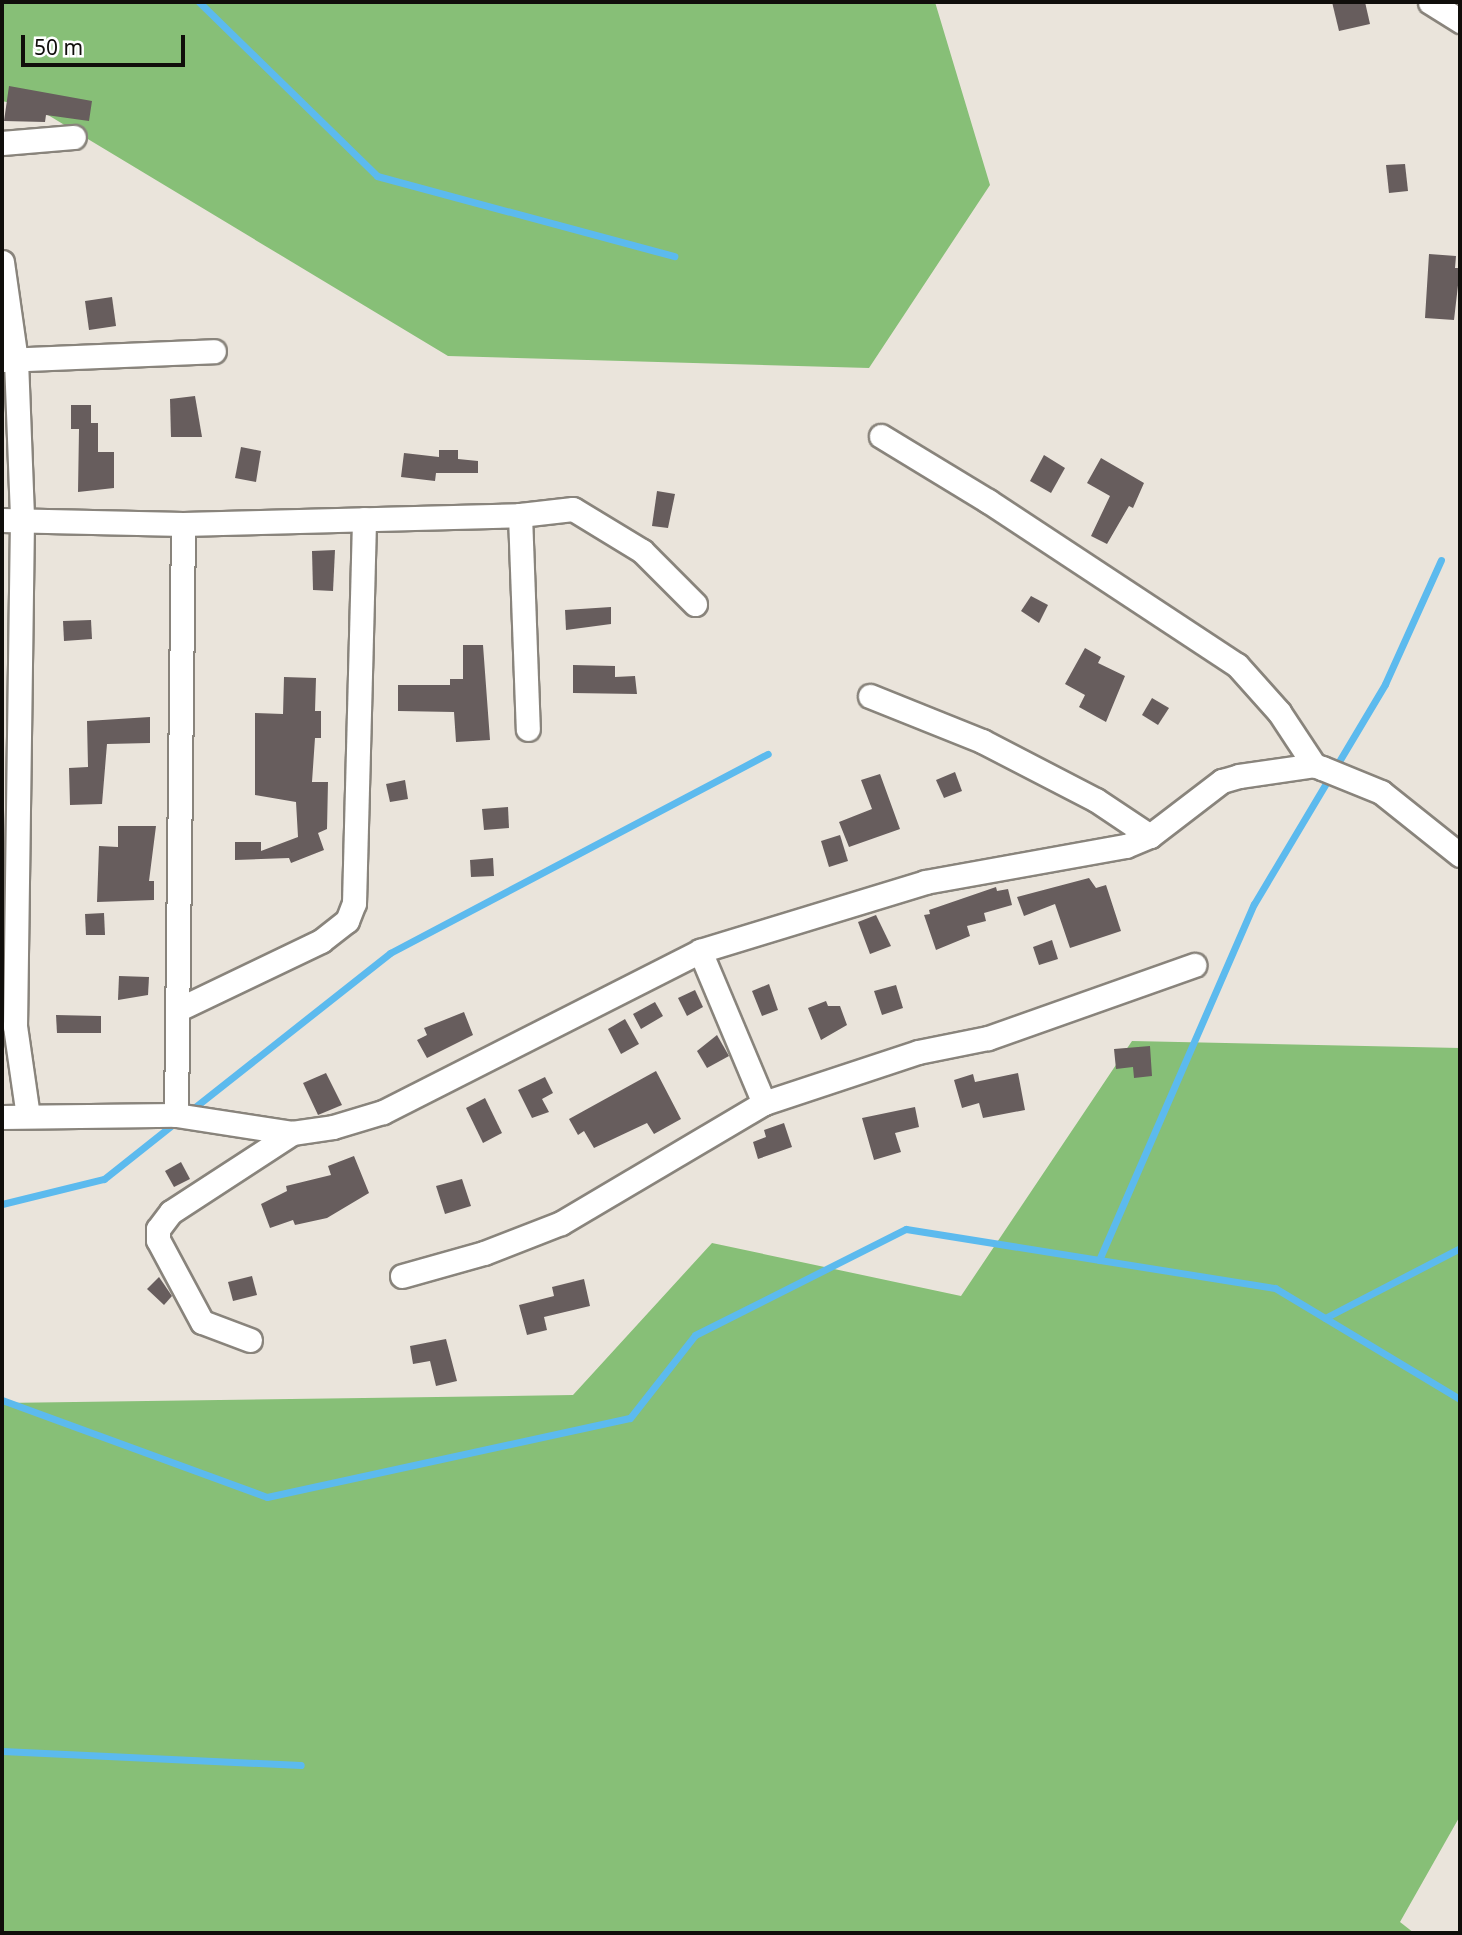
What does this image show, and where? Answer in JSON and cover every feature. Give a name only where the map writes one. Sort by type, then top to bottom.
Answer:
[{"type":"street","points":[[1430,2],[1460,21]]},
{"type":"street","points":[[2,143],[74,137]]},
{"type":"street","points":[[2,262],[9,360],[12,519],[15,1026],[28,1116]]},
{"type":"street","points":[[9,360],[214,351]]},
{"type":"street","points":[[881,436],[988,500],[1237,665],[1279,712],[1314,765]]},
{"type":"street","points":[[12,519],[183,524],[520,515],[573,509],[642,551],[695,604]]},
{"type":"street","points":[[520,515],[528,729]]},
{"type":"street","points":[[177,1010],[321,941],[346,920],[354,903],[364,519]]},
{"type":"street","points":[[176,1115],[183,524]]},
{"type":"street","points":[[870,695],[982,741],[1096,800],[1150,836]]},
{"type":"street","points":[[2,1117],[176,1115],[292,1133],[333,1127],[383,1112],[699,951],[925,882],[1126,846],[1150,836],[1222,781],[1314,765],[1381,792],[1460,855]]},
{"type":"street","points":[[699,951],[764,1103]]},
{"type":"street","points":[[402,1276],[484,1253],[561,1223],[764,1103],[918,1052],[988,1038],[1194,965]]},
{"type":"street","points":[[250,1340],[202,1322],[158,1240],[158,1229],[171,1212],[292,1133]]},
{"type":"green space","points":[[2,2],[935,2],[990,185],[869,368],[448,356],[38,109],[2,101]]},
{"type":"green space","points":[[1132,1041],[1460,1048],[1460,1816],[1400,1922],[1414,1933],[2,1933],[2,1403],[573,1395],[712,1243],[961,1296]]},
{"type":"building","points":[[1332,2],[1365,2],[1370,24],[1339,31]]},
{"type":"building","points":[[9,86],[92,101],[89,121],[46,115],[45,122],[4,121]]},
{"type":"building","points":[[1405,164],[1408,191],[1389,193],[1386,165]]},
{"type":"building","points":[[1429,254],[1456,256],[1455,268],[1460,268],[1454,320],[1425,318]]},
{"type":"building","points":[[112,297],[116,326],[89,330],[85,301]]},
{"type":"building","points":[[195,396],[202,437],[171,437],[170,399]]},
{"type":"building","points":[[71,405],[91,405],[91,423],[98,423],[98,452],[114,452],[114,488],[78,492],[79,429],[71,429]]},
{"type":"building","points":[[241,447],[261,451],[256,482],[235,478]]},
{"type":"building","points":[[439,450],[458,450],[458,459],[478,461],[478,473],[436,473],[435,481],[401,477],[404,453],[439,457]]},
{"type":"building","points":[[1044,455],[1065,468],[1051,493],[1030,481]]},
{"type":"building","points":[[1101,458],[1144,483],[1133,508],[1129,506],[1107,544],[1091,536],[1110,496],[1087,483]]},
{"type":"building","points":[[657,491],[675,494],[668,528],[652,526]]},
{"type":"building","points":[[335,550],[333,591],[313,590],[312,551]]},
{"type":"building","points":[[1031,596],[1048,605],[1039,623],[1021,611]]},
{"type":"building","points":[[611,607],[611,624],[566,630],[565,610]]},
{"type":"building","points":[[91,620],[92,639],[64,641],[63,621]]},
{"type":"building","points":[[463,645],[483,645],[490,740],[456,742],[454,712],[398,711],[398,685],[450,685],[450,679],[463,679]]},
{"type":"building","points":[[1085,648],[1101,657],[1098,663],[1125,676],[1106,722],[1079,707],[1085,695],[1065,684]]},
{"type":"building","points":[[573,665],[615,666],[615,677],[635,676],[637,694],[573,693]]},
{"type":"building","points":[[284,677],[316,678],[315,711],[321,711],[321,738],[315,738],[312,782],[328,782],[327,829],[318,833],[324,850],[291,863],[289,858],[235,860],[235,842],[261,842],[261,851],[298,837],[296,802],[255,795],[255,713],[283,714]]},
{"type":"building","points":[[1152,698],[1169,708],[1158,725],[1142,715]]},
{"type":"building","points":[[150,717],[150,743],[107,744],[102,804],[70,805],[69,768],[88,767],[87,721]]},
{"type":"building","points":[[955,772],[962,791],[944,798],[936,780]]},
{"type":"building","points":[[880,774],[900,829],[849,847],[839,822],[872,809],[861,780]]},
{"type":"building","points":[[405,780],[408,799],[390,802],[386,784]]},
{"type":"building","points":[[508,807],[509,828],[484,830],[482,809]]},
{"type":"building","points":[[118,826],[156,826],[149,881],[154,881],[154,900],[97,902],[99,846],[118,847]]},
{"type":"building","points":[[840,835],[848,861],[829,867],[821,841]]},
{"type":"building","points":[[493,858],[494,876],[471,877],[470,860]]},
{"type":"building","points":[[1089,878],[1096,888],[1106,885],[1121,931],[1070,948],[1055,904],[1024,916],[1017,897]]},
{"type":"building","points":[[996,887],[997,891],[1008,889],[1012,905],[984,913],[986,921],[967,926],[970,936],[936,950],[924,915],[930,914],[929,910]]},
{"type":"building","points":[[104,913],[105,935],[86,935],[85,914]]},
{"type":"building","points":[[876,915],[891,946],[870,954],[858,922]]},
{"type":"building","points":[[1052,940],[1058,959],[1039,965],[1033,947]]},
{"type":"building","points":[[119,976],[149,977],[148,995],[118,1000]]},
{"type":"building","points":[[769,984],[778,1010],[762,1016],[752,991]]},
{"type":"building","points":[[896,985],[903,1008],[882,1015],[874,991]]},
{"type":"building","points":[[695,990],[703,1007],[687,1016],[678,998]]},
{"type":"building","points":[[826,1001],[828,1006],[840,1006],[847,1025],[821,1040],[808,1008]]},
{"type":"building","points":[[655,1002],[663,1016],[641,1029],[633,1014]]},
{"type":"building","points":[[464,1012],[473,1035],[427,1058],[417,1040],[427,1035],[424,1028]]},
{"type":"building","points":[[56,1015],[101,1016],[101,1033],[57,1033]]},
{"type":"building","points":[[625,1019],[639,1044],[621,1054],[608,1029]]},
{"type":"building","points":[[717,1035],[729,1056],[707,1068],[697,1051]]},
{"type":"building","points":[[1150,1046],[1152,1076],[1134,1078],[1133,1067],[1116,1069],[1114,1049]]},
{"type":"building","points":[[656,1071],[681,1119],[654,1134],[647,1123],[594,1148],[584,1131],[578,1135],[569,1119]]},
{"type":"building","points":[[326,1073],[342,1105],[318,1115],[303,1083]]},
{"type":"building","points":[[1018,1073],[1025,1110],[983,1118],[979,1103],[962,1108],[954,1080],[973,1074],[975,1082]]},
{"type":"building","points":[[545,1077],[553,1093],[542,1099],[549,1112],[532,1118],[518,1090]]},
{"type":"building","points":[[485,1098],[502,1133],[483,1143],[466,1108]]},
{"type":"building","points":[[915,1107],[919,1127],[895,1133],[901,1152],[874,1160],[862,1118]]},
{"type":"building","points":[[784,1123],[792,1147],[758,1159],[753,1142],[766,1137],[764,1130]]},
{"type":"building","points":[[354,1156],[369,1193],[327,1218],[295,1225],[293,1220],[270,1228],[261,1204],[287,1191],[286,1186],[331,1175],[328,1166]]},
{"type":"building","points":[[181,1162],[190,1179],[174,1187],[165,1171]]},
{"type":"building","points":[[462,1179],[471,1206],[445,1214],[436,1186]]},
{"type":"building","points":[[252,1276],[257,1295],[233,1301],[228,1282]]},
{"type":"building","points":[[159,1277],[172,1296],[164,1305],[147,1289]]},
{"type":"building","points":[[584,1279],[590,1306],[544,1317],[547,1330],[527,1335],[519,1305],[554,1296],[552,1287]]},
{"type":"building","points":[[446,1339],[457,1381],[436,1386],[430,1361],[413,1364],[410,1346]]},
{"type":"waterway","points":[[199,2],[377,176],[674,256]]},
{"type":"waterway","points":[[1099,1260],[1254,904],[1385,684],[1441,560]]},
{"type":"waterway","points":[[190,1111],[390,953],[768,754]]},
{"type":"waterway","points":[[2,1204],[104,1179],[176,1122]]},
{"type":"waterway","points":[[2,1400],[267,1497],[630,1418],[695,1335],[906,1229],[1275,1288],[1460,1399]]},
{"type":"waterway","points":[[1325,1318],[1460,1248]]},
{"type":"waterway","points":[[2,1751],[301,1765]]}]
